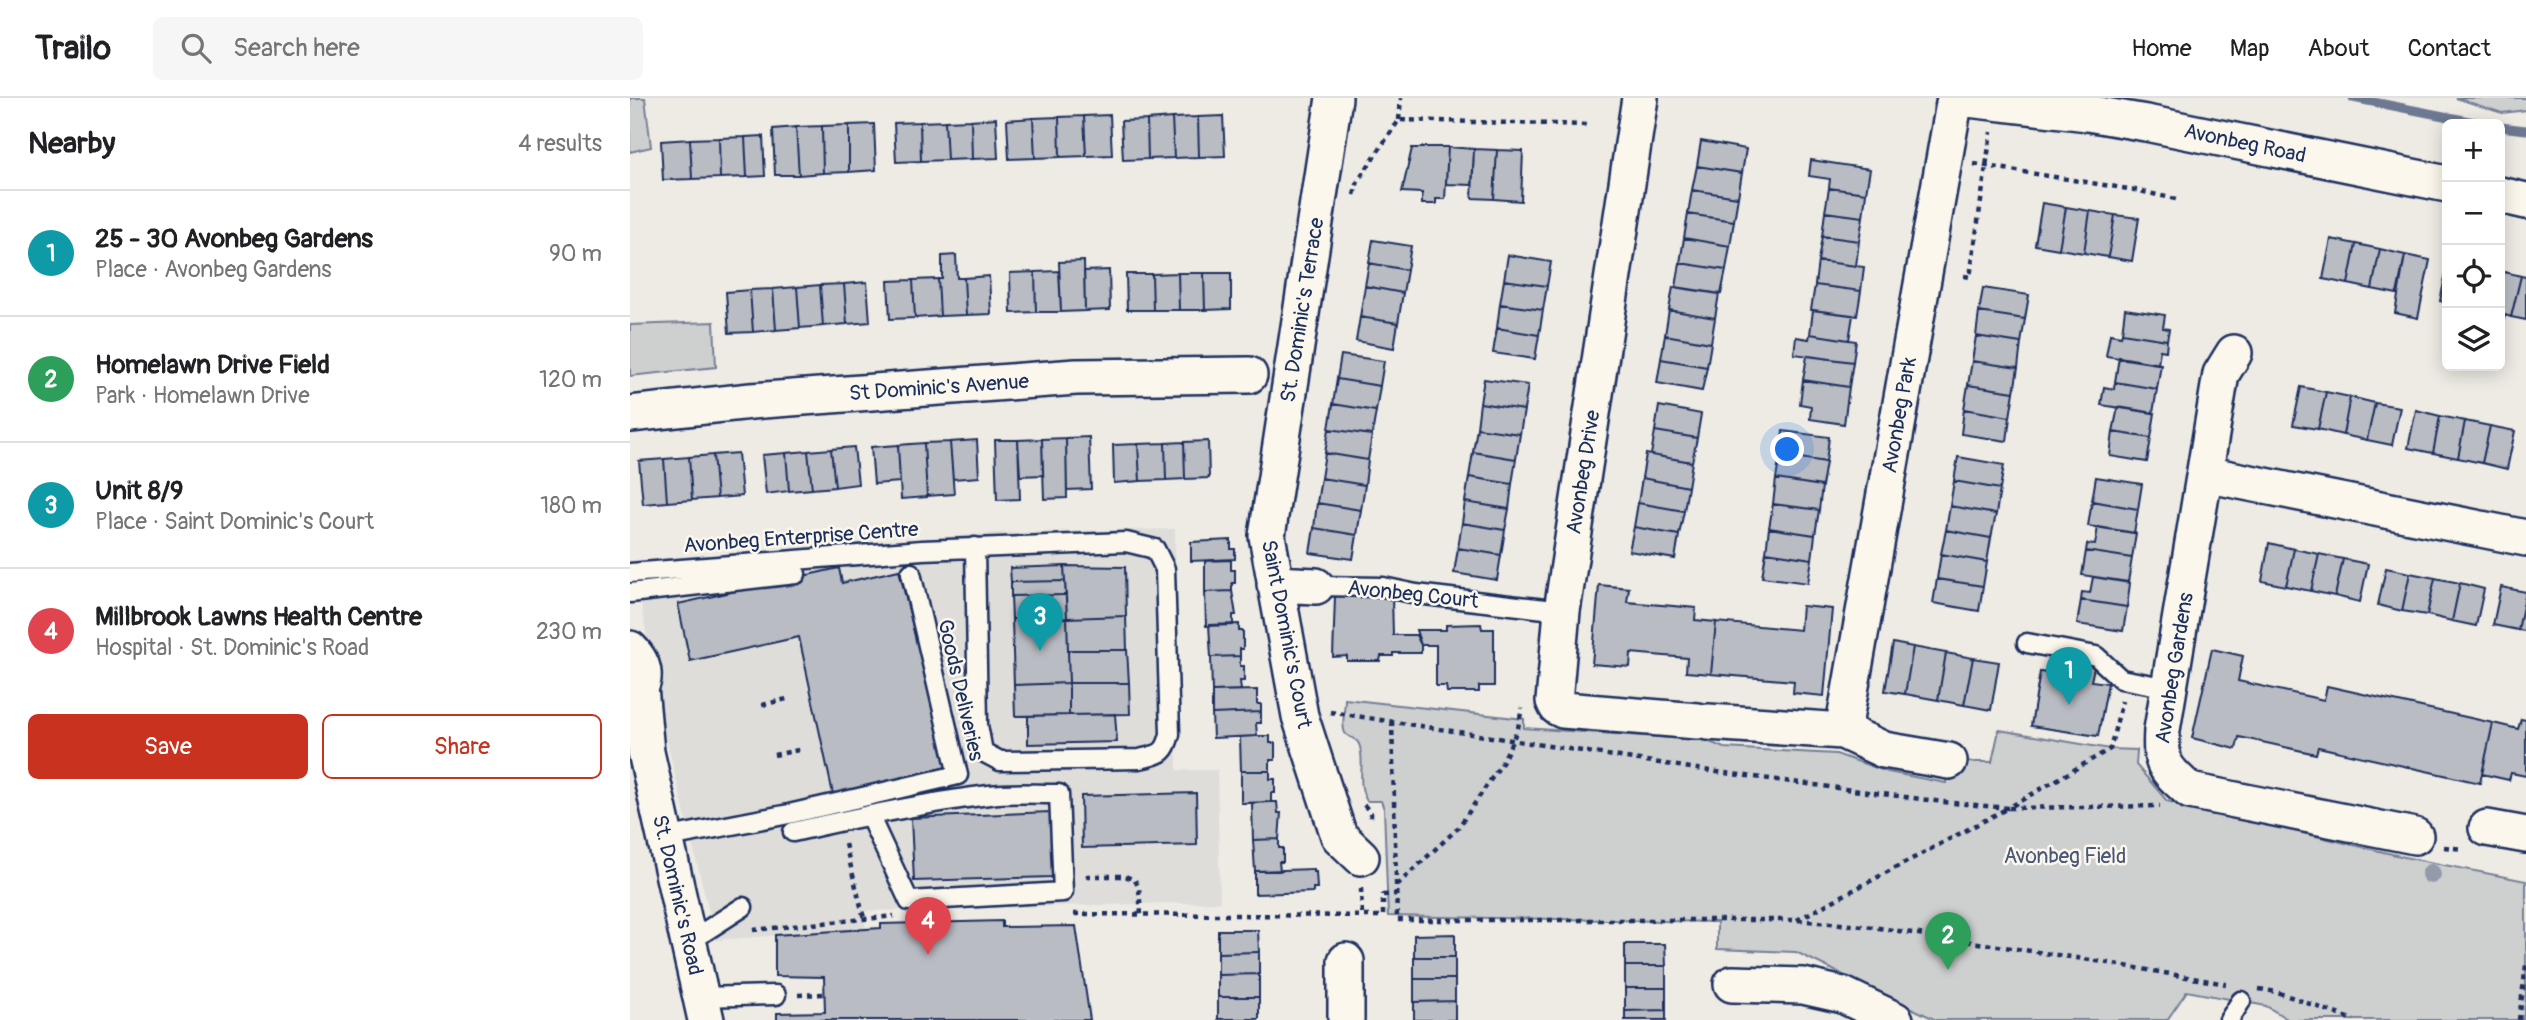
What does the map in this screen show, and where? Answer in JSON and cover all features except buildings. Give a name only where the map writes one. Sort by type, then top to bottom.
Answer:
[{"type":"street","name":"St. Dominic's Terrace","points":[[1268,522],[1296,357],[1334,98]]},
{"type":"street","name":"Avonbeg Drive","points":[[1640,98],[1562,611],[1554,695],[1557,707],[1577,712],[1843,732]]},
{"type":"street","name":"Avonbeg Park","points":[[1843,732],[1957,98]]},
{"type":"street","name":"Avonbeg Road","points":[[1957,98],[2146,122],[2442,183]]},
{"type":"street","points":[[2505,196],[2526,201]]},
{"type":"street","name":"Avonbeg Gardens","points":[[2234,353],[2221,374],[2162,730],[2160,758],[2172,775],[2190,791],[2415,836]]},
{"type":"street","name":"St Dominic's Avenue","points":[[630,414],[751,401],[1076,377],[1249,375]]},
{"type":"street","points":[[2205,474],[2526,538]]},
{"type":"street","name":"Saint Dominic's Court","points":[[1268,522],[1267,536],[1299,585],[1300,716],[1339,836],[1361,857]]},
{"type":"street","name":"St. Dominic's Road","points":[[630,649],[642,662],[644,671],[640,700],[646,752],[704,1009]]},
{"type":"street","points":[[1843,732],[1884,750],[1949,761]]},
{"type":"street","points":[[2487,828],[2526,835]]},
{"type":"street","points":[[1346,961],[1346,1020]]},
{"type":"street","points":[[1732,984],[1803,986],[1843,995],[1895,1020]]},
{"type":"lane","name":"Avonbeg Enterprise Centre","points":[[630,573],[975,547],[1126,541],[1155,549],[1165,569],[1170,734],[1167,747],[1160,754],[1140,759],[1000,761],[983,752],[978,725],[975,547]]},
{"type":"lane","name":"Goods Deliveries","points":[[836,813],[958,775],[911,573]]},
{"type":"lane","points":[[630,593],[796,574]]},
{"type":"lane","name":"Avonbeg Court","points":[[1299,585],[1383,587],[1416,594],[1562,611]]},
{"type":"lane","points":[[2027,643],[2095,656],[2121,679],[2169,688]]},
{"type":"lane","points":[[664,838],[836,813],[869,815],[991,794],[1059,794],[1063,892],[909,901],[869,815]]},
{"type":"lane","points":[[793,832],[836,813]]},
{"type":"lane","points":[[690,942],[743,907]]},
{"type":"lane","points":[[2229,1020],[2237,993]]},
{"type":"lane","points":[[704,1009],[776,995]]},
{"type":"path","points":[[1351,204],[1358,181],[1399,120],[1401,98]]},
{"type":"path","points":[[1399,120],[1590,125]]},
{"type":"path","points":[[1964,276],[1970,277],[1992,127]]},
{"type":"path","points":[[1946,160],[2134,190],[2180,200]]},
{"type":"path","points":[[762,705],[791,698]]},
{"type":"path","points":[[1332,712],[1717,772],[1943,802],[2008,808],[2167,806]]},
{"type":"path","points":[[1397,885],[1458,828],[1502,763],[1518,728],[1521,714]]},
{"type":"path","points":[[1392,721],[1397,920],[1797,920],[1874,927],[2103,962],[2237,993]]},
{"type":"path","points":[[774,755],[803,749]]},
{"type":"path","points":[[1797,920],[2008,808],[2110,749]]},
{"type":"path","points":[[836,813],[864,918]]},
{"type":"path","points":[[1087,867],[1088,876],[1125,876],[1135,880],[1139,888],[1141,915]]},
{"type":"path","points":[[1066,914],[1383,916],[1383,895],[1397,894]]},
{"type":"path","points":[[774,928],[901,916]]},
{"type":"path","points":[[2519,1020],[2525,963]]},
{"type":"path","points":[[2256,989],[2277,992],[2354,1020]]},
{"type":"shaded area","points":[[1175,529],[1177,770],[1217,770],[1220,902],[863,911],[866,929],[716,940],[665,734],[633,561],[996,533]]},
{"type":"green space","points":[[630,98],[645,98],[651,147],[630,152]]},
{"type":"green space","points":[[2456,98],[2526,98],[2526,110],[2502,113]]},
{"type":"green space","points":[[714,322],[716,367],[630,376],[630,325]]},
{"type":"green space","name":"Avonbeg Field","points":[[1345,699],[1524,719],[1524,728],[1705,740],[1724,748],[1836,754],[1888,772],[1946,783],[1950,762],[1992,762],[1999,730],[2110,749],[2137,750],[2136,765],[2167,801],[2409,858],[2526,881],[2526,1001],[2523,1020],[2289,1020],[2266,1006],[2187,991],[2167,1020],[1936,1020],[1796,952],[1717,949],[1717,922],[1388,916],[1384,809],[1381,801],[1367,801],[1364,794],[1360,747],[1344,730]]},
{"type":"waterway","points":[[2353,98],[2459,119]]},
{"type":"waterway","points":[[2505,128],[2526,130]]},
{"type":"place","name":"Unit 8/9","points":[[1040,651]]},
{"type":"place","name":"25 - 30 Avonbeg Gardens","points":[[2069,705]]},
{"type":"place","name":"Millbrook Lawns Health Centre","points":[[928,955]]},
{"type":"place","name":"Homelawn Drive Field","points":[[1948,970]]}]
